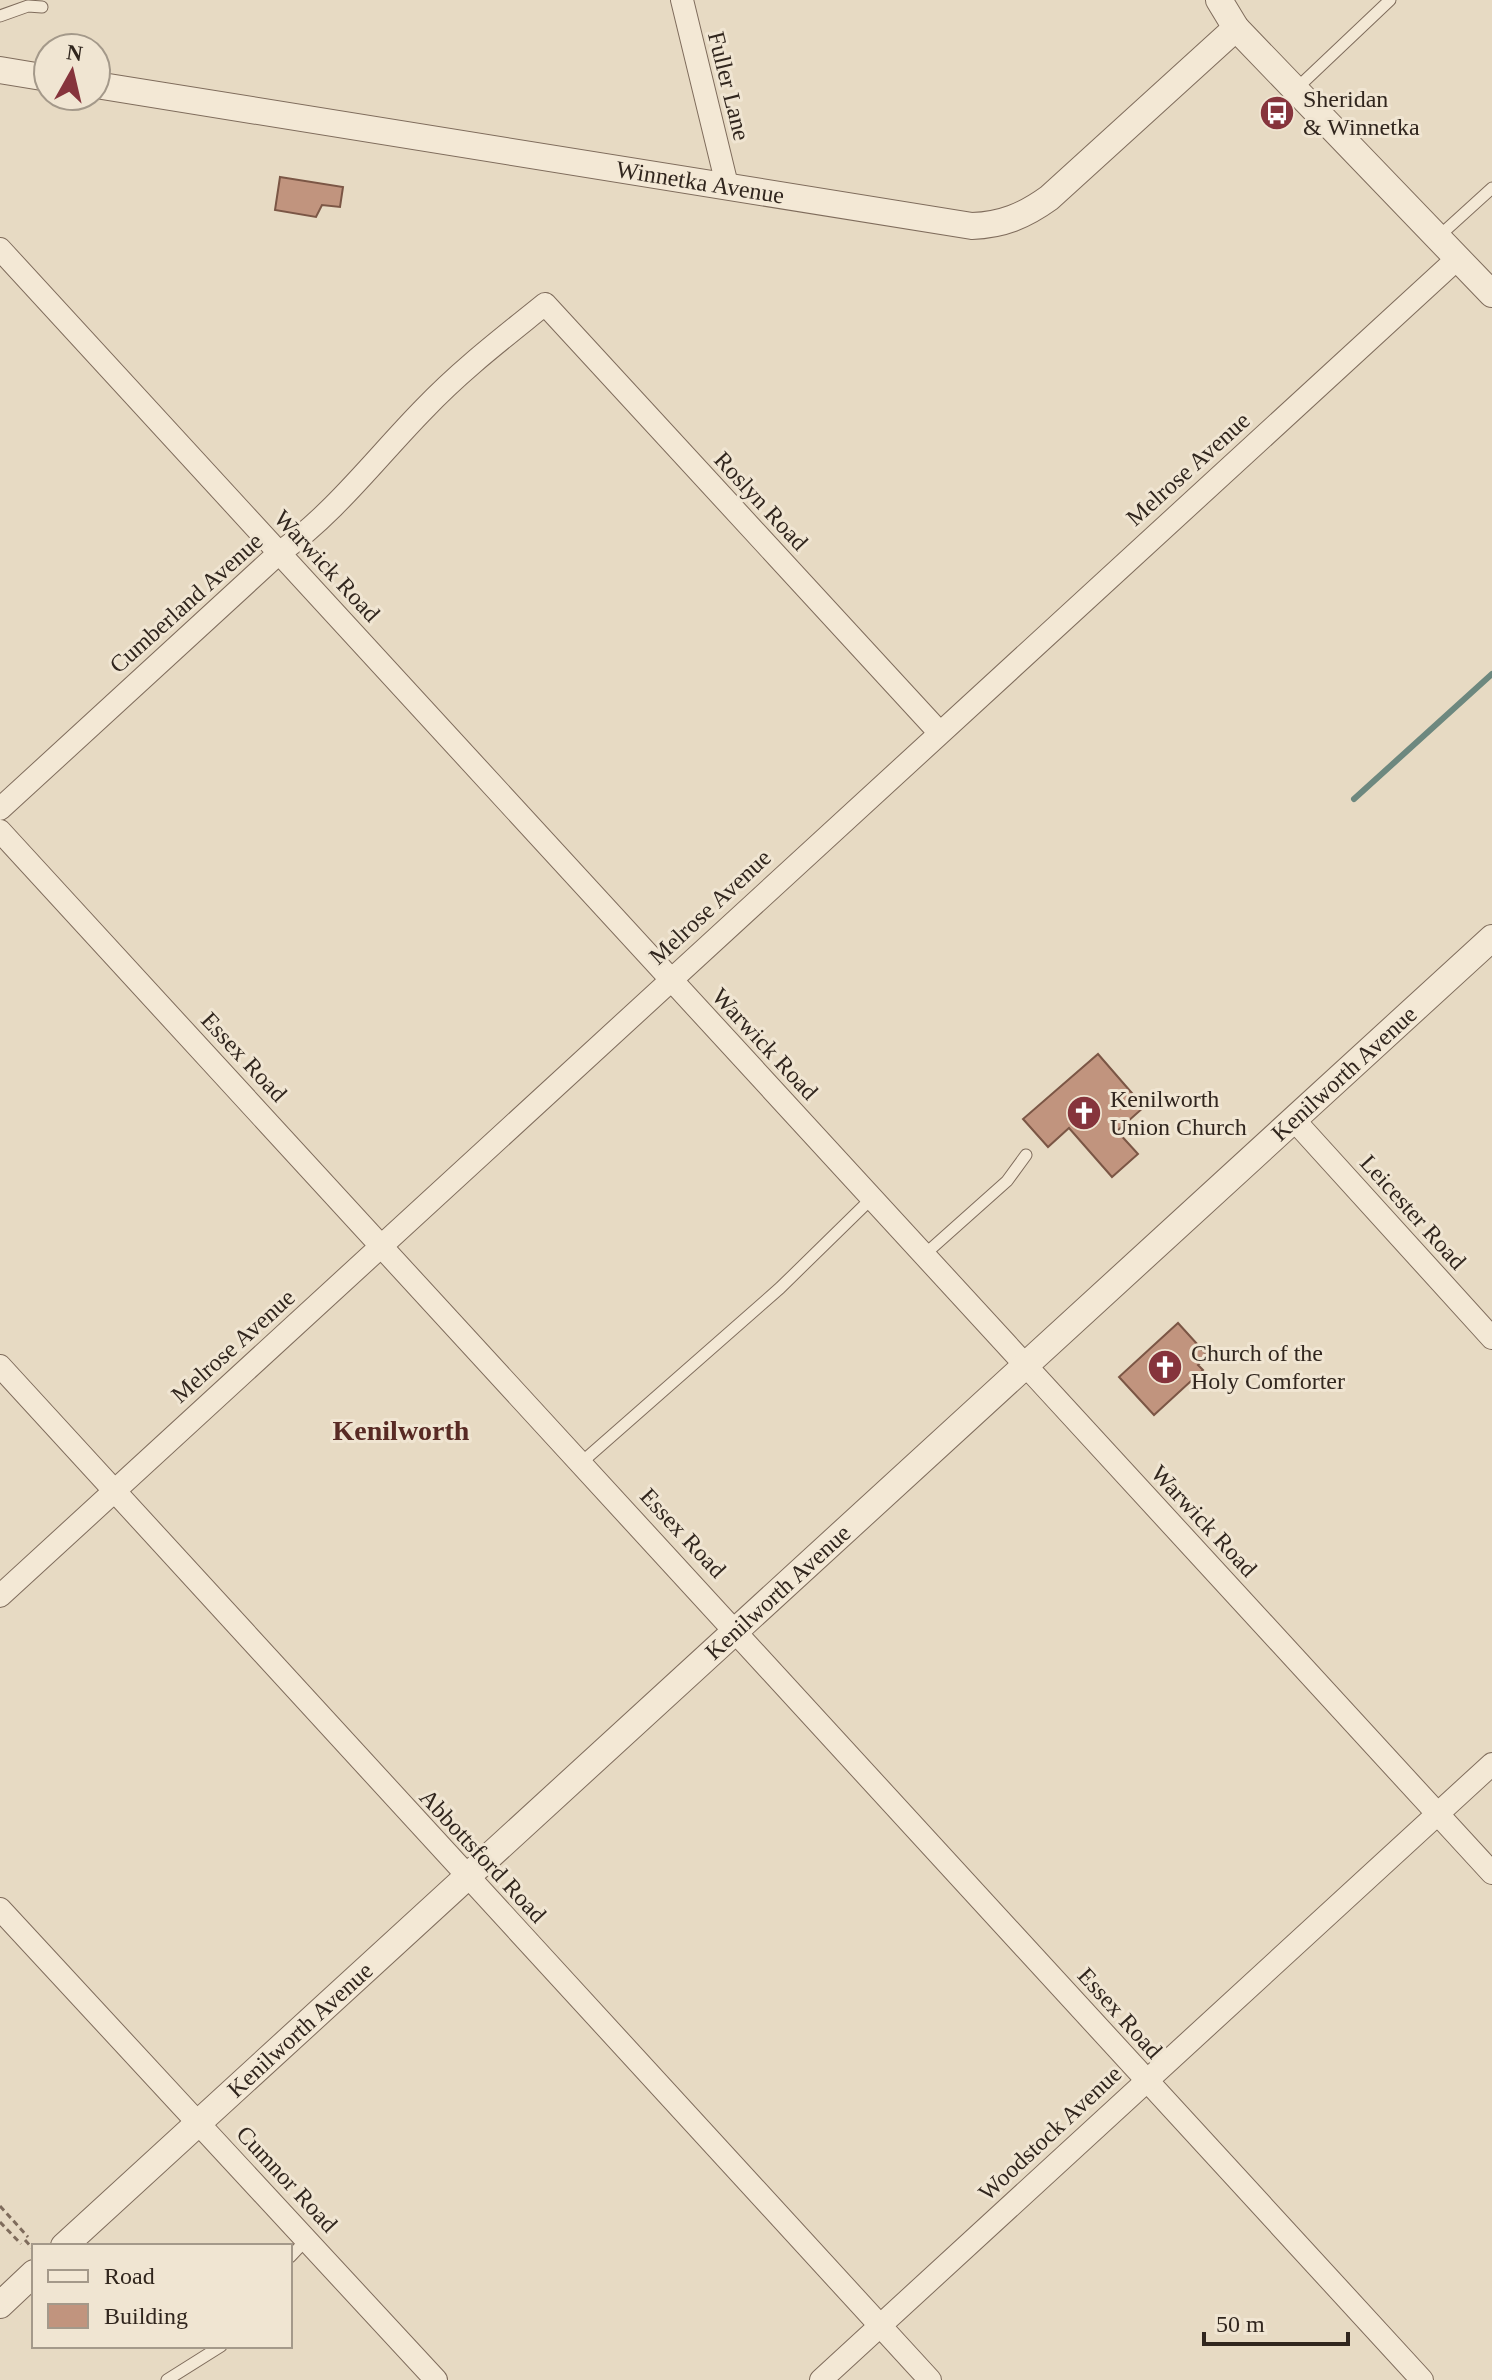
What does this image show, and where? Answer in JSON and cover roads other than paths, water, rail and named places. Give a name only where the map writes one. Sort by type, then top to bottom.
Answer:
[{"type":"street","name":"Fuller Lane","points":[[682,0],[727,185]]},
{"type":"street","points":[[1219,0],[1236,28],[1492,294]]},
{"type":"street","name":"Winnetka Avenue","points":[[112,88],[972,226],[1014,219],[1049,198],[1236,28]]},
{"type":"street","points":[[0,70],[32,75]]},
{"type":"street","name":"Warwick Road","points":[[0,249],[1492,1873]]},
{"type":"street","name":"Melrose Avenue","points":[[0,1596],[113,1489],[1457,259]]},
{"type":"street","name":"Cumberland Avenue","points":[[0,809],[279,553],[303,535],[371,470],[468,365],[545,304]]},
{"type":"street","name":"Roslyn Road","points":[[545,304],[939,732]]},
{"type":"street","name":"Essex Road","points":[[0,831],[736,1629],[1422,2380]]},
{"type":"street","name":"Kenilworth Avenue","points":[[66,2244],[1492,938]]},
{"type":"street","name":"Leicester Road","points":[[1295,1121],[1492,1338]]},
{"type":"street","name":"Abbottsford Road","points":[[0,1366],[930,2380]]},
{"type":"street","name":"Woodstock Avenue","points":[[821,2380],[1492,1764]]},
{"type":"street","name":"Cumnor Road","points":[[0,1909],[436,2380]]},
{"type":"street","points":[[0,2305],[32,2275]]},
{"type":"lane","points":[[1295,91],[1390,0]]},
{"type":"lane","points":[[0,16],[23,3],[42,7]]},
{"type":"lane","points":[[1437,238],[1492,188]]},
{"type":"lane","points":[[924,1255],[1007,1181],[1026,1155]]},
{"type":"lane","points":[[582,1462],[780,1288],[872,1198]]},
{"type":"lane","points":[[292,2255],[307,2239]]},
{"type":"lane","points":[[167,2380],[218,2348]]},
{"type":"waterway","points":[[1354,799],[1492,674]]},
{"type":"place","name":"Sheridan & Winnetka","points":[[1277,113]]},
{"type":"place","name":"Kenilworth Union Church","points":[[1084,1113]]},
{"type":"place","name":"Church of the Holy Comforter","points":[[1165,1367]]},
{"type":"district","name":"Kenilworth","points":[[401,1430]]}]
